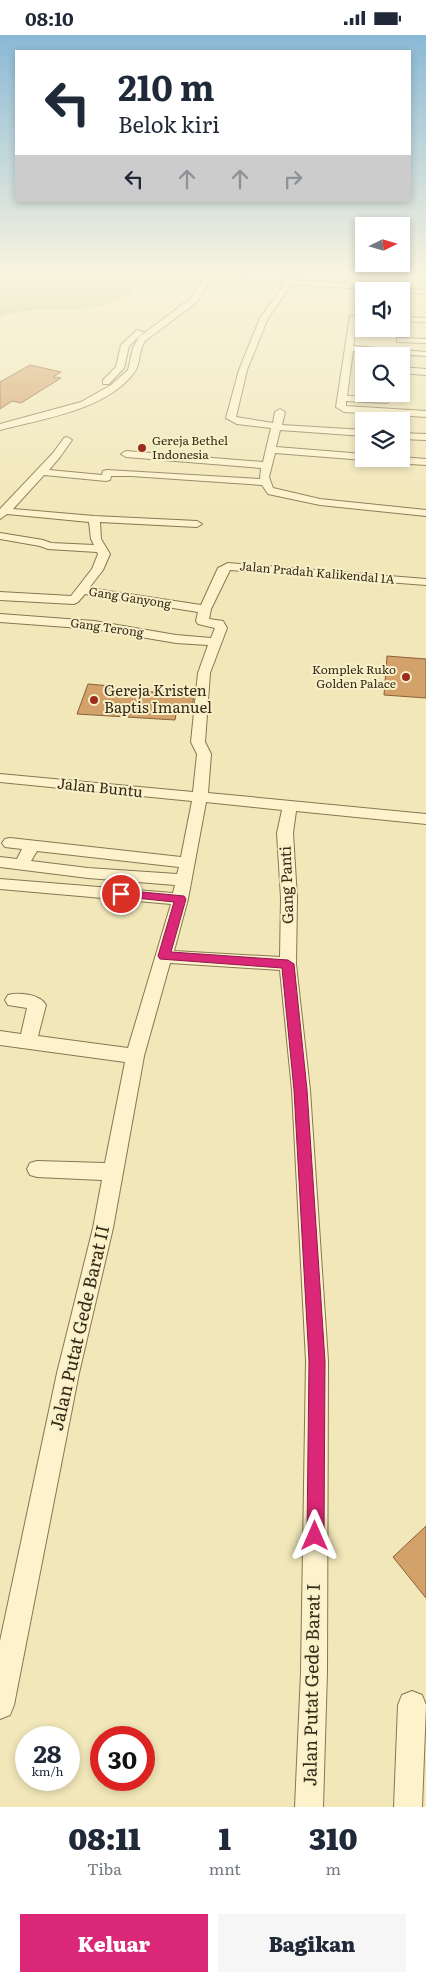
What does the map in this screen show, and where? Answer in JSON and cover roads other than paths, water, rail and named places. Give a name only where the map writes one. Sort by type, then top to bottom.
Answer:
[{"type":"street","points":[[0,421],[74,402],[95,391],[111,379],[120,368],[122,357]]},
{"type":"street","points":[[0,427],[83,405],[106,392],[130,373],[134,368],[135,357]]},
{"type":"street","points":[[248,357],[243,370],[231,418],[237,421],[276,426],[355,432]]},
{"type":"street","points":[[351,357],[352,367],[341,407],[365,412]]},
{"type":"street","points":[[410,371],[426,372]]},
{"type":"street","points":[[343,398],[355,399]]},
{"type":"street","points":[[280,412],[267,465],[265,482],[268,489],[272,492],[292,497],[426,513]]},
{"type":"street","points":[[410,415],[426,414]]},
{"type":"street","points":[[410,436],[426,437]]},
{"type":"street","points":[[2,513],[68,441]]},
{"type":"street","points":[[272,450],[355,456]]},
{"type":"street","points":[[126,454],[267,465]]},
{"type":"street","points":[[410,461],[426,462]]},
{"type":"street","points":[[40,472],[106,477],[108,473],[131,473],[265,482]]},
{"type":"street","points":[[2,513],[197,524]]},
{"type":"street","points":[[82,590],[97,570],[104,554],[96,539],[94,519]]},
{"type":"street","points":[[0,536],[43,543],[48,546],[100,549]]},
{"type":"street","name":"Jalan Pradah Kalikendal 1A","points":[[205,609],[224,568],[228,566],[426,583]]},
{"type":"street","name":"Gang Ganyong","points":[[0,596],[72,601],[82,590],[205,609]]},
{"type":"street","name":"Jalan Putat Gede Barat II","points":[[0,1705],[68,1373],[103,1228],[134,1056],[180,899],[200,798],[204,753],[198,742],[204,673],[221,626],[202,621],[205,609]]},
{"type":"street","name":"Gang Terong","points":[[0,618],[94,625],[176,639],[214,642]]},
{"type":"street","name":"Jalan Buntu","points":[[0,778],[200,798]]},
{"type":"street","points":[[200,798],[426,819]]},
{"type":"street","name":"Gang Panti","points":[[288,964],[289,898],[285,833],[290,806]]},
{"type":"street","points":[[10,843],[187,863]]},
{"type":"street","points":[[22,864],[32,845]]},
{"type":"street","points":[[0,861],[88,873],[183,880]]},
{"type":"street","points":[[0,884],[180,899]]},
{"type":"street","points":[[164,956],[288,964]]},
{"type":"street","name":"Jalan Putat Gede Barat I","points":[[288,964],[301,1090],[317,1361],[314,1673],[309,1807]]},
{"type":"street","points":[[14,1000],[37,1005],[28,1042]]},
{"type":"street","points":[[0,1038],[134,1056]]},
{"type":"street","points":[[37,1169],[114,1172]]},
{"type":"street","points":[[408,1807],[412,1705]]},
{"type":"place","name":"Gereja Bethel Indonesia","points":[[142,448]]},
{"type":"place","name":"Komplek Ruko Golden Palace","points":[[406,677]]},
{"type":"place","name":"Gereja Kristen Baptis Imanuel","points":[[94,700]]}]
